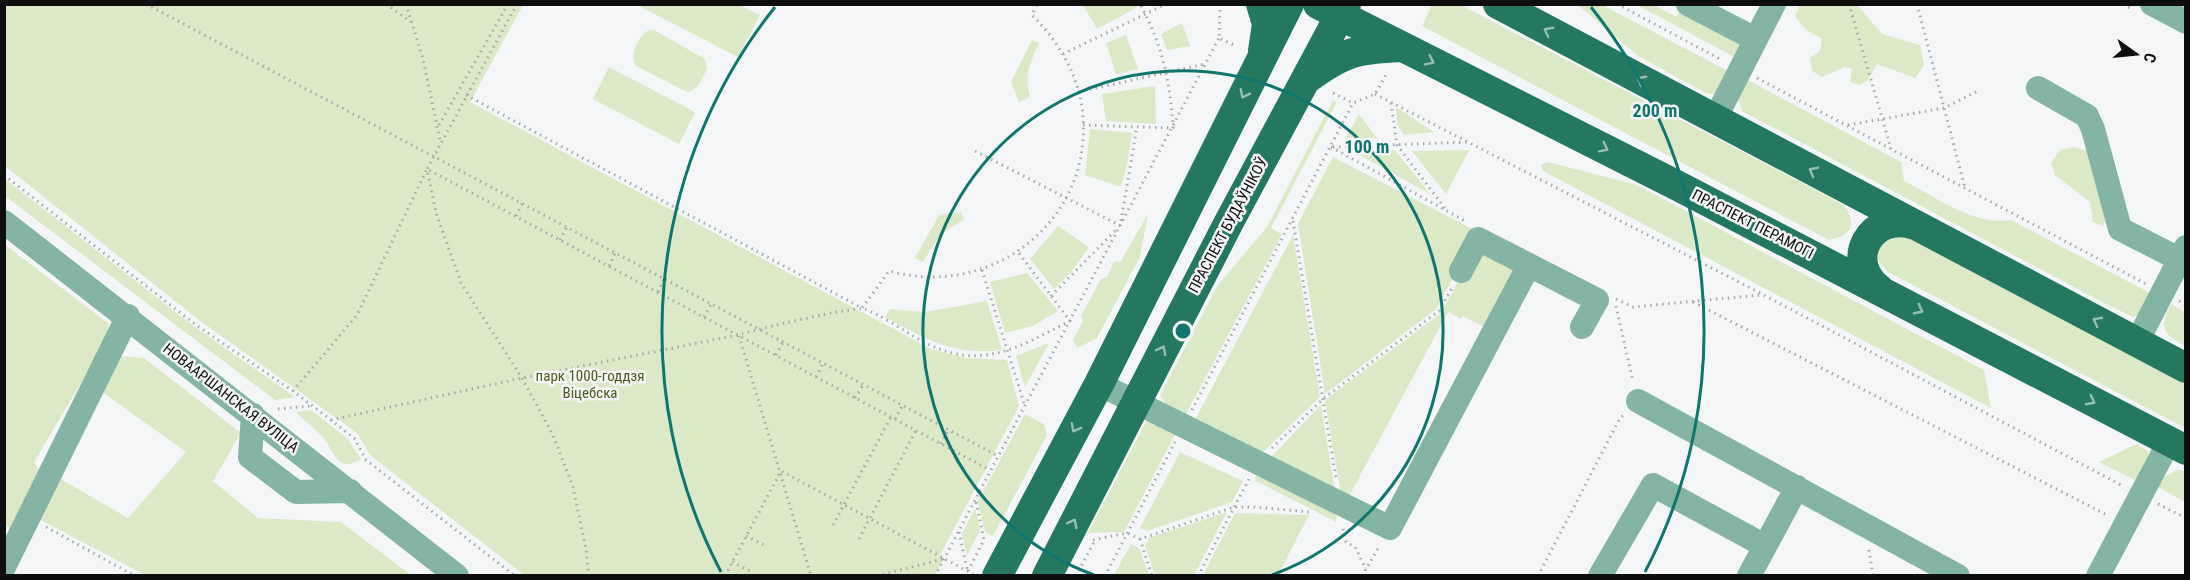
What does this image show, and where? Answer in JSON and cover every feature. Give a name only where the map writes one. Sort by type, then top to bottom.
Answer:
[{"type":"main road","points":[[997,576],[1099,384],[1249,53],[1267,24],[1261,4]]},
{"type":"main road","points":[[1249,53],[1289,4]]},
{"type":"main road","points":[[1498,4],[2186,368]]},
{"type":"main road","name":"ПРАСПЕКТ ПЕРАМОГІ","points":[[1335,8],[1400,47],[1811,254],[2177,446]]},
{"type":"main road","name":"ПРАСПЕКТ БУДАЎНІКОЎ","points":[[1047,576],[1135,402],[1305,80],[1335,8]]},
{"type":"main road","points":[[1305,80],[1349,52],[1400,47]]},
{"type":"main road","points":[[1811,254],[1820,256],[1838,254],[1853,243],[1858,235],[1861,226],[1861,210],[1858,202],[1847,189]]},
{"type":"main road","points":[[1880,290],[1868,278],[1862,263],[1864,247],[1868,239],[1873,232],[1889,223],[1906,222],[1915,225]]},
{"type":"street","points":[[1715,119],[1774,4]]},
{"type":"street","points":[[2152,4],[2186,22]]},
{"type":"street","points":[[1690,5],[1755,39]]},
{"type":"street","points":[[2038,88],[2087,116],[2093,129],[2120,229],[2182,253],[2137,342]]},
{"type":"street","name":"НОВААРШАНСКАЯ ВУЛІЦА","points":[[4,222],[128,316],[264,412],[350,491],[457,576]]},
{"type":"street","points":[[1461,271],[1478,239],[1597,300],[1582,327]]},
{"type":"street","points":[[1099,384],[1184,426],[1254,468],[1342,516],[1390,528],[1529,265]]},
{"type":"street","points":[[4,567],[30,519],[128,316]]},
{"type":"street","points":[[1638,400],[1958,576]]},
{"type":"street","points":[[264,412],[250,457],[296,492],[350,491]]},
{"type":"street","points":[[2098,576],[2141,495],[2177,446]]},
{"type":"street","points":[[1600,576],[1653,485],[1765,546]]},
{"type":"street","points":[[1749,576],[1797,488]]},
{"type":"path","points":[[146,4],[998,456]]},
{"type":"path","points":[[386,4],[411,22]]},
{"type":"path","points":[[406,4],[423,59],[441,142]]},
{"type":"path","points":[[438,127],[508,4]]},
{"type":"path","points":[[293,391],[357,315],[427,169],[517,4]]},
{"type":"path","points":[[331,420],[862,308],[889,270],[908,276],[934,278],[965,275],[982,270],[1018,252],[1041,231],[1066,198],[1080,157],[1083,125],[1078,92],[1063,54],[1052,37],[1032,15],[1037,4]]},
{"type":"path","points":[[1140,4],[1158,42],[1167,72],[1173,128]]},
{"type":"path","points":[[1063,54],[1166,4]]},
{"type":"path","points":[[935,576],[1207,64],[1219,38],[1220,4]]},
{"type":"path","points":[[1617,4],[2186,305]]},
{"type":"path","points":[[1849,4],[1891,149]]},
{"type":"path","points":[[1917,4],[1965,188]]},
{"type":"path","points":[[1219,38],[1249,53]]},
{"type":"path","points":[[1078,92],[1207,64]]},
{"type":"path","points":[[1105,576],[1353,103],[1376,94],[1386,75]]},
{"type":"path","points":[[1846,125],[1944,108],[1980,90]]},
{"type":"path","points":[[1333,93],[1353,103]]},
{"type":"path","points":[[1376,94],[1762,294],[2186,518]]},
{"type":"path","points":[[466,95],[941,350],[989,356],[1034,340],[1070,321]]},
{"type":"path","points":[[1390,102],[1397,144],[1448,213]]},
{"type":"path","points":[[1083,125],[1173,128]]},
{"type":"path","points":[[1051,296],[1121,226],[1137,127]]},
{"type":"path","points":[[1331,147],[1471,142]]},
{"type":"path","points":[[975,151],[1121,226]]},
{"type":"path","points":[[427,169],[990,470]]},
{"type":"path","points":[[427,169],[436,213],[461,283],[522,378],[553,435],[573,487],[586,549],[589,576]]},
{"type":"path","points":[[4,175],[196,325],[293,391],[331,420],[355,439],[366,460],[515,576]]},
{"type":"path","points":[[516,216],[522,204]]},
{"type":"path","points":[[1293,219],[1346,542],[1355,548],[1366,569]]},
{"type":"path","points":[[560,240],[567,227]]},
{"type":"path","points":[[1018,252],[1070,321]]},
{"type":"path","points":[[609,266],[615,253]]},
{"type":"path","points":[[982,270],[1025,406]]},
{"type":"path","points":[[1198,576],[1254,468],[1323,399],[1439,310],[1461,271]]},
{"type":"path","points":[[657,292],[664,279]]},
{"type":"path","points":[[1633,307],[1762,294]]},
{"type":"path","points":[[1538,576],[1618,420],[1638,400],[1615,298]]},
{"type":"path","points":[[1693,302],[2126,524]]},
{"type":"path","points":[[704,317],[711,304]]},
{"type":"path","points":[[738,335],[811,576]]},
{"type":"path","points":[[776,355],[783,342]]},
{"type":"path","points":[[816,377],[823,363]]},
{"type":"path","points":[[855,398],[863,385]]},
{"type":"path","points":[[264,412],[312,406]]},
{"type":"path","points":[[833,525],[902,406]]},
{"type":"path","points":[[859,539],[916,430]]},
{"type":"path","points":[[941,444],[948,430]]},
{"type":"path","points":[[781,471],[968,573]]},
{"type":"path","points":[[725,576],[781,471]]},
{"type":"path","points":[[968,573],[984,540],[976,499]]},
{"type":"path","points":[[1084,542],[1127,533],[1140,539],[1234,507],[1313,512]]},
{"type":"path","points":[[30,519],[135,576]]},
{"type":"path","points":[[1362,576],[1390,528]]},
{"type":"path","points":[[959,530],[968,573]]},
{"type":"path","points":[[746,536],[766,546]]},
{"type":"path","points":[[1140,539],[1152,576]]},
{"type":"path","points":[[1076,576],[1095,540]]},
{"type":"path","points":[[876,576],[944,558]]},
{"type":"path","points":[[732,562],[752,572]]},
{"type":"green space","points":[[643,4],[739,5],[760,15],[738,57],[641,7]]},
{"type":"green space","points":[[1853,4],[1859,7],[1882,34],[1920,45],[1924,65],[1915,78],[1877,64],[1868,80],[1859,85],[1850,82],[1852,69],[1845,67],[1822,77],[1812,71],[1810,58],[1820,51],[1822,39],[1805,29],[1795,16],[1800,5]]},
{"type":"green space","name":"парк 1000-годдзя Віцебска","points":[[4,5],[523,5],[470,102],[931,349],[967,358],[1007,360],[1019,406],[940,555],[944,558],[935,575],[524,575],[370,455],[357,433],[199,320],[5,166]]},
{"type":"green space","points":[[1083,5],[1134,5],[1136,8],[1097,29]]},
{"type":"green space","points":[[1432,5],[1461,5],[1844,205],[1850,218],[1850,228],[1843,236],[1829,240],[1422,26]]},
{"type":"green space","points":[[1578,5],[1602,5],[1732,73],[1715,94],[1706,93],[1638,56]]},
{"type":"green space","points":[[1637,5],[1654,5],[1676,17],[1683,5],[1742,35],[1740,60]]},
{"type":"green space","points":[[1182,23],[1190,46],[1167,50],[1161,34]]},
{"type":"green space","points":[[649,30],[654,30],[705,59],[707,68],[695,89],[687,92],[636,66],[634,51],[641,37]]},
{"type":"green space","points":[[1126,35],[1138,69],[1116,74],[1106,43]]},
{"type":"green space","points":[[1032,40],[1039,43],[1028,75],[1030,97],[1019,102],[1011,82]]},
{"type":"green space","points":[[609,67],[695,112],[679,144],[593,99]]},
{"type":"green space","points":[[1746,79],[1901,162],[1904,181],[1942,202],[1983,219],[2011,220],[2152,294],[2138,315],[2133,317],[2102,302],[1742,111],[1737,96]]},
{"type":"green space","points":[[1155,86],[1156,124],[1106,121],[1102,94]]},
{"type":"green space","points":[[1333,100],[1337,102],[1271,228],[1282,234],[1186,414],[1166,404],[1160,395],[1218,285],[1267,227]]},
{"type":"green space","points":[[1396,107],[1434,132],[1404,135],[1397,124]]},
{"type":"green space","points":[[1359,114],[1377,138],[1345,140]]},
{"type":"green space","points":[[1090,129],[1132,133],[1121,187],[1085,175]]},
{"type":"green space","points":[[2074,147],[2089,151],[2105,221],[2103,226],[2093,222],[2090,202],[2055,175],[2051,163],[2060,150]]},
{"type":"green space","points":[[1395,150],[1430,194],[1354,152]]},
{"type":"green space","points":[[1469,150],[1446,194],[1412,151]]},
{"type":"green space","points":[[1333,157],[1478,232],[1436,309],[1325,394],[1298,224]]},
{"type":"green space","points":[[1548,162],[1637,185],[1984,370],[1991,408],[1543,171],[1541,165]]},
{"type":"green space","points":[[5,179],[192,325],[295,397],[275,400],[5,196]]},
{"type":"green space","points":[[961,212],[964,220],[939,237],[923,262],[915,258],[939,215]]},
{"type":"green space","points":[[1148,214],[1140,257],[1097,338],[1077,348],[1073,340],[1083,321],[1081,316],[1101,279],[1107,277],[1114,262],[1121,261]]},
{"type":"green space","points":[[1058,226],[1089,247],[1073,270],[1054,289],[1030,259]]},
{"type":"green space","points":[[1889,233],[1906,236],[2185,384],[2185,428],[1888,272],[1877,259],[1880,241]]},
{"type":"green space","points":[[1293,235],[1320,397],[1262,453],[1196,418]]},
{"type":"green space","points":[[1479,243],[1524,266],[1490,330],[1463,316],[1461,319],[1448,312],[1348,498],[1341,494],[1325,400],[1441,313]]},
{"type":"green space","points":[[4,244],[108,323],[108,337],[34,462],[40,472],[11,529],[4,525]]},
{"type":"green space","points":[[1027,273],[1058,311],[1033,326],[1005,333],[990,282]]},
{"type":"green space","points":[[987,301],[1002,350],[954,348],[927,339],[885,317],[890,309],[925,312]]},
{"type":"green space","points":[[2171,304],[2185,312],[2185,346],[2171,337],[2165,329],[2165,319]]},
{"type":"green space","points":[[1049,343],[1025,387],[1016,356]]},
{"type":"green space","points":[[119,356],[144,358],[241,433],[213,481],[258,518],[341,522],[411,575],[145,575],[37,518],[59,478],[128,518],[186,452],[102,392]]},
{"type":"green space","points":[[1321,405],[1335,491],[1270,458]]},
{"type":"green space","points":[[311,410],[348,439],[361,459],[347,464],[338,460],[322,436],[296,412]]},
{"type":"green space","points":[[1025,414],[1044,424],[1047,435],[993,536],[985,532],[978,501]]},
{"type":"green space","points":[[1148,418],[1178,429],[1124,532],[1088,533]]},
{"type":"green space","points":[[2137,444],[2147,451],[2150,460],[2139,482],[2099,462]]},
{"type":"green space","points":[[1180,452],[1243,481],[1232,502],[1147,531],[1140,528]]},
{"type":"green space","points":[[1259,470],[1337,510],[1336,522],[1254,480]]},
{"type":"green space","points":[[2177,470],[2185,471],[2185,502],[2158,487],[2164,477]]},
{"type":"green space","points":[[975,508],[980,530],[967,556],[962,534]]},
{"type":"green space","points":[[1227,512],[1194,575],[1155,575],[1145,546],[1149,538]]},
{"type":"green space","points":[[1235,513],[1309,515],[1278,575],[1203,575]]},
{"type":"green space","points":[[1131,544],[1139,548],[1149,575],[1114,575]]}]
